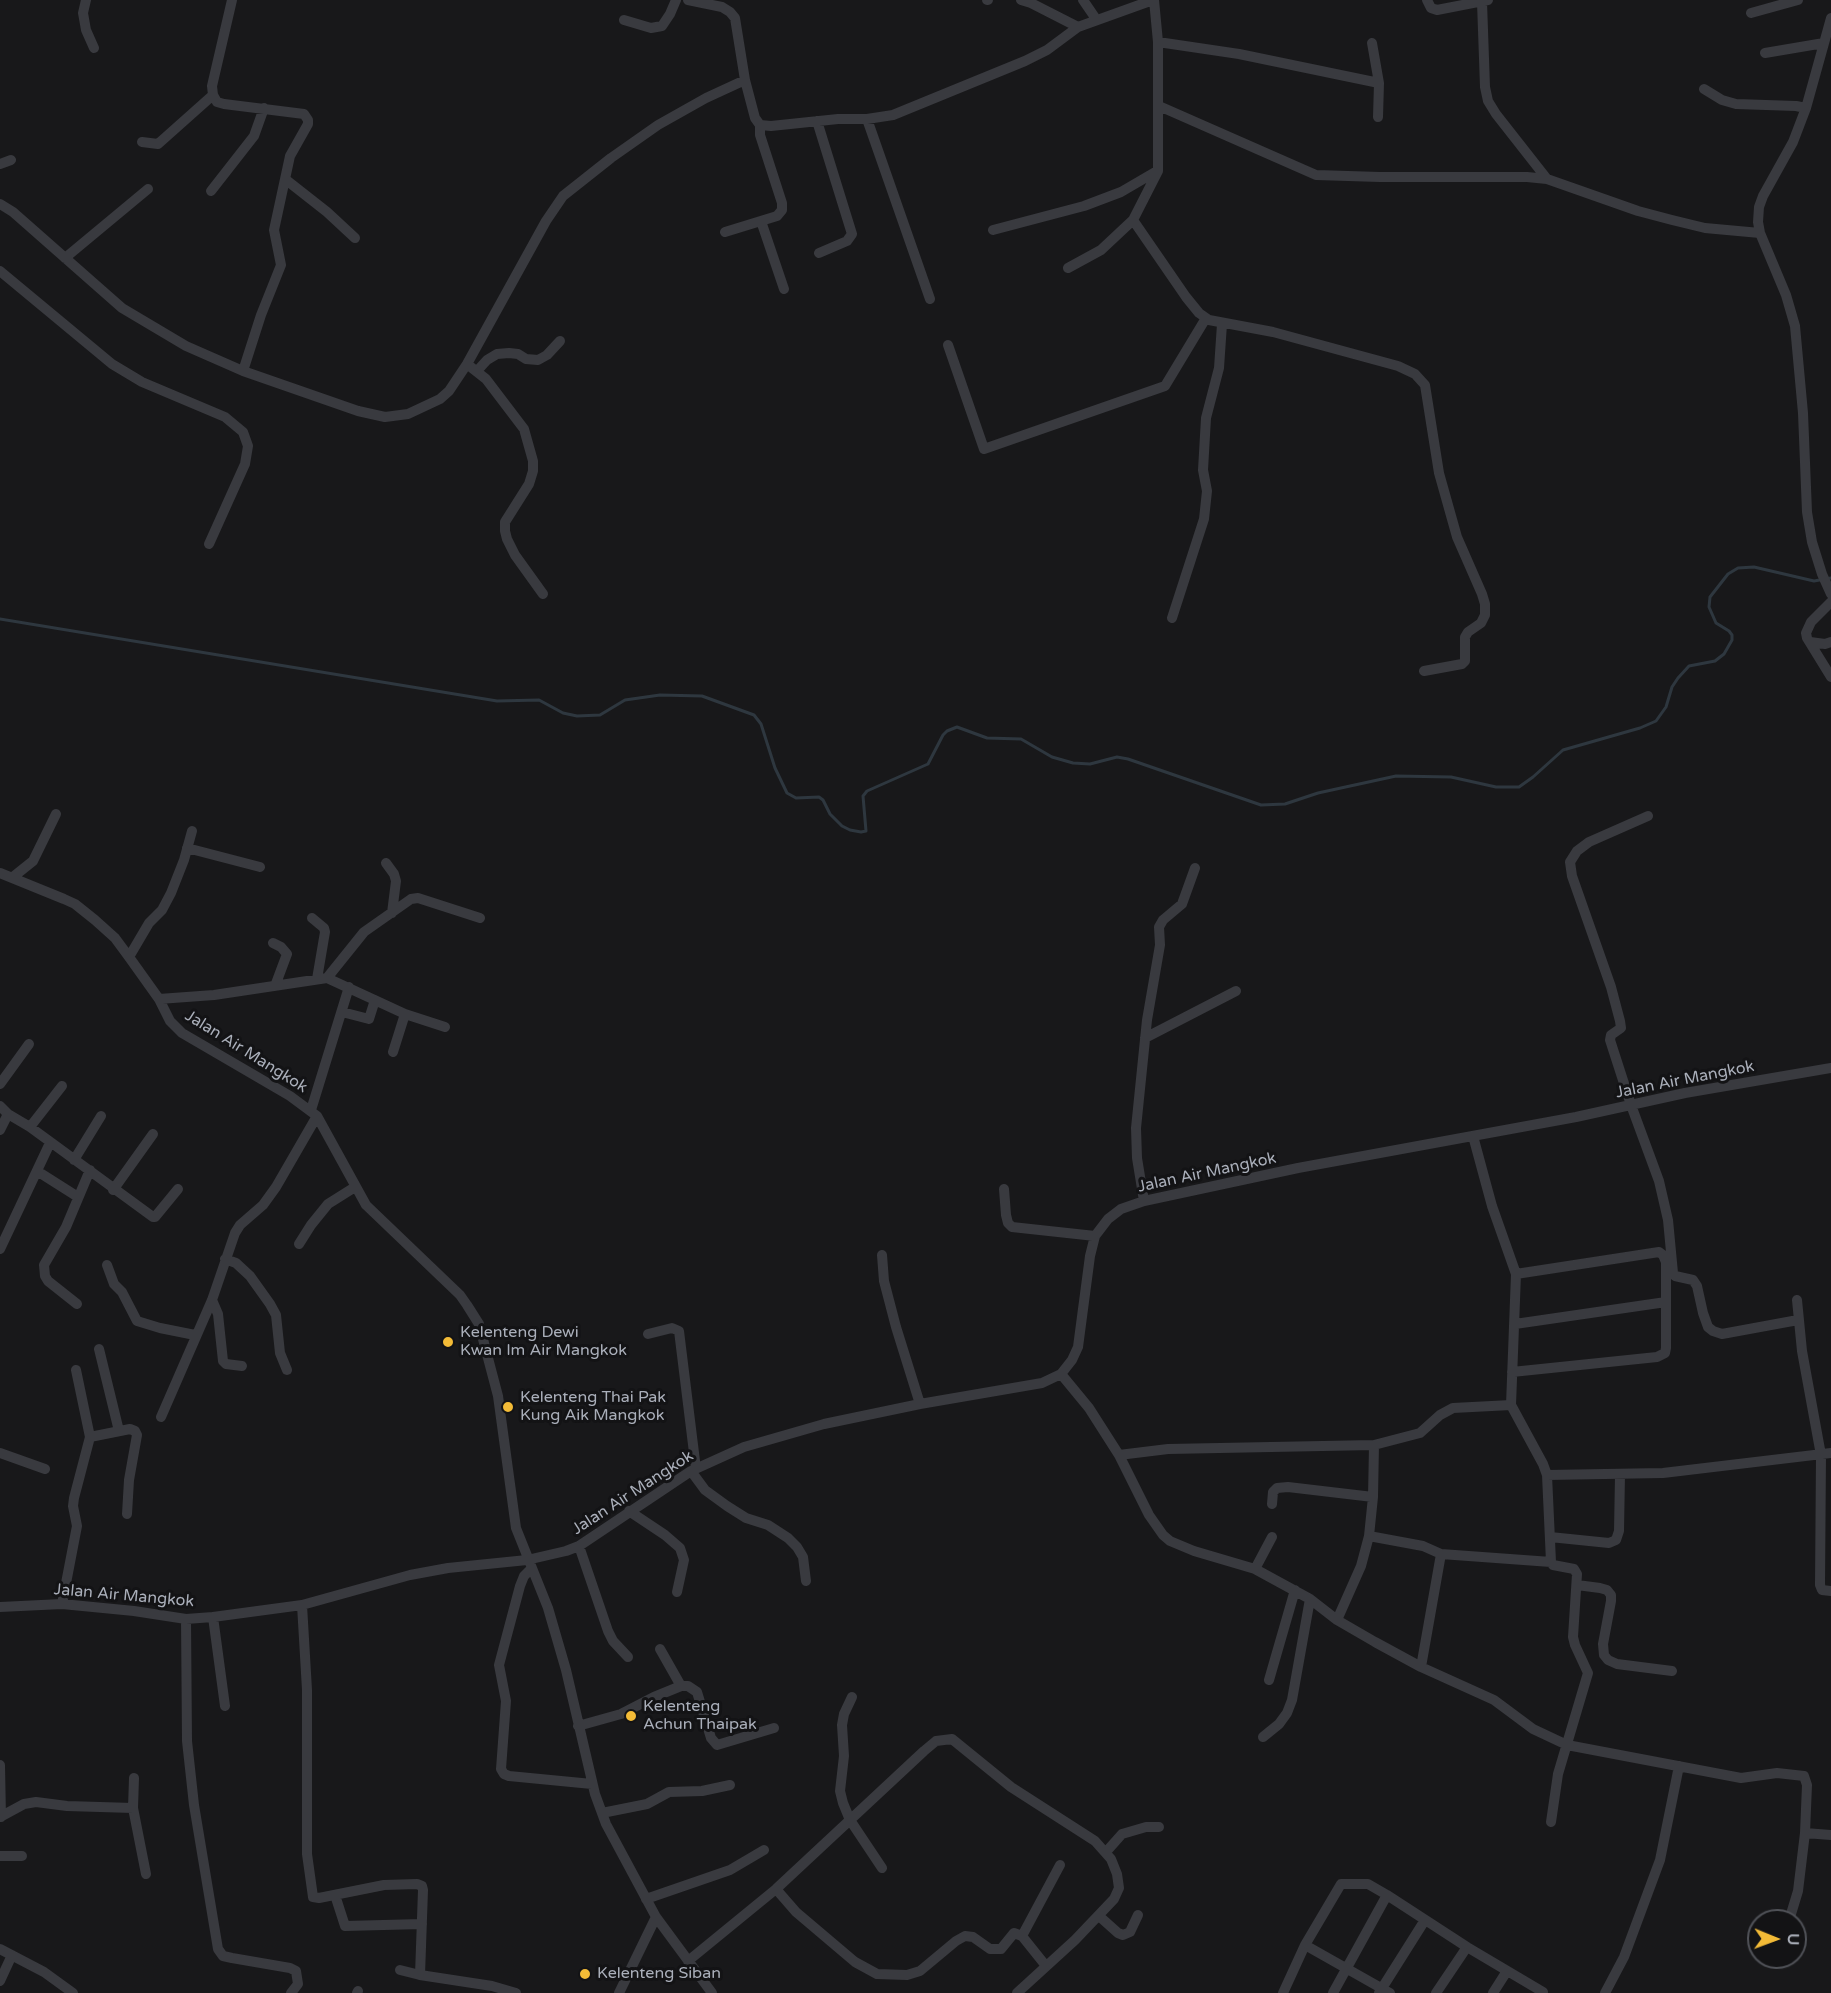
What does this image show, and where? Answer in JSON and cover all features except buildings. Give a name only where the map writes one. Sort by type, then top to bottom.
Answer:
[{"type":"street","points":[[86,0],[83,13],[88,40],[94,48]]},
{"type":"street","points":[[232,0],[212,86],[217,102],[304,114],[308,120],[290,156],[274,230],[281,265],[261,315],[243,371]]},
{"type":"street","points":[[624,20],[651,28],[662,27],[676,0]]},
{"type":"street","points":[[688,0],[722,7],[735,18],[745,80],[755,118],[760,124],[771,126],[817,120],[867,119],[893,114],[1025,61],[1047,50],[1078,27],[1096,19],[1154,0],[1158,42],[1158,171],[1133,220],[1101,250],[1068,268]]},
{"type":"street","points":[[1021,0],[1078,27]]},
{"type":"street","points":[[1083,0],[1096,19]]},
{"type":"street","points":[[1427,0],[1431,8],[1437,10],[1485,1],[1485,87],[1488,101],[1548,179]]},
{"type":"street","points":[[1751,13],[1798,0]]},
{"type":"street","points":[[1830,592],[1812,542],[1807,512],[1803,413],[1795,326],[1786,295],[1760,234],[1758,222],[1759,207],[1763,196],[1792,142],[1806,108],[1831,18]]},
{"type":"street","points":[[1158,42],[1239,54],[1379,83]]},
{"type":"street","points":[[1765,53],[1824,43]]},
{"type":"street","points":[[1372,44],[1379,83],[1378,117]]},
{"type":"street","points":[[0,204],[13,212],[131,316],[186,346],[243,371],[357,411],[385,417],[408,414],[440,399],[449,391],[467,364],[546,221],[564,196],[611,158],[658,125],[706,98],[745,80]]},
{"type":"street","points":[[1704,89],[1722,100],[1736,104],[1806,108]]},
{"type":"street","points":[[142,142],[158,144],[213,95]]},
{"type":"street","points":[[1159,106],[1316,175],[1548,179],[1638,211],[1672,220],[1705,228],[1760,234]]},
{"type":"street","points":[[211,191],[254,136],[264,108]]},
{"type":"street","points":[[867,119],[930,299]]},
{"type":"street","points":[[817,120],[852,234],[847,241],[819,253]]},
{"type":"street","points":[[725,232],[777,216],[782,210],[782,203],[759,135],[760,124]]},
{"type":"street","points":[[0,164],[11,160]]},
{"type":"street","points":[[993,230],[1084,206],[1121,192],[1158,171]]},
{"type":"street","points":[[285,179],[327,212],[355,238]]},
{"type":"street","points":[[65,258],[148,189]]},
{"type":"street","points":[[1133,220],[1186,297],[1206,318],[1222,324],[1273,332],[1398,366],[1415,374],[1425,386],[1439,473],[1457,537],[1485,603],[1485,615],[1481,623],[1465,637],[1465,661],[1462,664],[1424,671]]},
{"type":"street","points":[[761,221],[784,289]]},
{"type":"street","points":[[0,271],[112,364],[142,382],[225,417],[243,432],[248,446],[245,464],[209,544]]},
{"type":"street","points":[[948,345],[984,449],[1165,386],[1206,318]]},
{"type":"street","points":[[1172,618],[1204,519],[1207,491],[1203,470],[1206,418],[1219,368],[1222,324]]},
{"type":"street","points":[[477,371],[487,360],[497,354],[518,354],[526,359],[538,360],[547,355],[560,342]]},
{"type":"street","points":[[467,364],[477,371],[524,429],[530,448],[533,471],[530,484],[506,522],[505,531],[515,555],[543,594]]},
{"type":"street","points":[[1831,602],[1811,622],[1806,633],[1831,677]]},
{"type":"street","points":[[1810,642],[1825,644],[1831,642]]},
{"type":"street","points":[[13,877],[33,861],[56,814]]},
{"type":"street","points":[[1648,816],[1589,842],[1577,851],[1570,862],[1572,876],[1611,987],[1620,1021],[1620,1028],[1611,1035],[1610,1041],[1659,1181],[1668,1220],[1673,1273],[1674,1276],[1693,1280],[1697,1286],[1708,1327],[1713,1331],[1722,1334],[1798,1320]]},
{"type":"street","points":[[129,957],[149,923],[162,910],[171,893],[192,831]]},
{"type":"street","points":[[187,848],[260,867]]},
{"type":"street","points":[[386,863],[396,881],[392,913]]},
{"type":"street","points":[[1144,1201],[1137,1158],[1136,1128],[1145,1038],[1160,945],[1160,923],[1182,904],[1195,868]]},
{"type":"street","name":"Jalan Air Mangkok","points":[[0,873],[75,904],[115,938],[159,999],[170,1021],[182,1033],[290,1096],[314,1113],[355,1187],[372,1211],[460,1295],[479,1324],[498,1396],[516,1528],[548,1608],[566,1670],[592,1784],[602,1813],[656,1917],[712,1993]]},
{"type":"street","points":[[322,978],[364,932],[405,902],[418,898],[480,918]]},
{"type":"street","points":[[312,918],[324,928],[325,932],[322,978]]},
{"type":"street","points":[[273,943],[287,954],[275,986]]},
{"type":"street","points":[[159,999],[214,995],[322,978],[349,987],[405,1014],[445,1027]]},
{"type":"street","points":[[161,1417],[212,1300],[235,1233],[240,1225],[263,1205],[276,1187],[314,1113],[349,987]]},
{"type":"street","points":[[1145,1038],[1236,991]]},
{"type":"street","points":[[342,1012],[369,1020],[375,1000]]},
{"type":"street","points":[[393,1052],[405,1014]]},
{"type":"street","points":[[0,1084],[29,1044]]},
{"type":"street","name":"Jalan Air Mangkok","points":[[0,1607],[62,1605],[134,1611],[186,1619],[213,1617],[302,1605],[410,1575],[448,1568],[529,1564],[579,1546],[693,1470],[755,1444],[824,1424],[920,1404],[1042,1383],[1061,1374],[1072,1360],[1078,1347],[1090,1256],[1095,1236],[1108,1219],[1121,1209],[1144,1201],[1298,1168],[1473,1136],[1685,1093],[1831,1068]]},
{"type":"street","points":[[30,1127],[62,1086]]},
{"type":"street","points":[[0,1130],[4,1110],[90,1170],[113,1190],[150,1216],[155,1217],[178,1189]]},
{"type":"street","points":[[74,1160],[101,1116]]},
{"type":"street","points":[[113,1190],[153,1134]]},
{"type":"street","points":[[1473,1136],[1492,1206],[1516,1274],[1511,1405],[1543,1464],[1546,1475],[1551,1562]]},
{"type":"street","points":[[0,1249],[50,1143]]},
{"type":"street","points":[[77,1304],[48,1281],[44,1265],[66,1227],[90,1170]]},
{"type":"street","points":[[37,1171],[78,1197]]},
{"type":"street","points":[[299,1244],[328,1204],[355,1187]]},
{"type":"street","points":[[1004,1189],[1006,1215],[1012,1227],[1095,1236]]},
{"type":"street","points":[[1512,1372],[1662,1355],[1666,1348],[1666,1262],[1659,1252],[1516,1274]]},
{"type":"street","points":[[882,1255],[884,1281],[920,1404]]},
{"type":"street","points":[[225,1259],[236,1263],[264,1293],[276,1315],[280,1353],[287,1370]]},
{"type":"street","points":[[107,1265],[114,1284],[122,1292],[137,1321],[195,1335]]},
{"type":"street","points":[[212,1300],[218,1314],[223,1361],[226,1364],[242,1366]]},
{"type":"street","points":[[1797,1300],[1798,1320],[1826,1454],[1820,1585],[1822,1590],[1831,1591]]},
{"type":"street","points":[[1515,1324],[1666,1302]]},
{"type":"street","points":[[648,1334],[672,1328],[679,1331],[693,1470],[705,1490],[746,1518],[768,1525],[788,1538],[803,1557],[806,1581]]},
{"type":"street","points":[[99,1349],[119,1431]]},
{"type":"street","points":[[62,1605],[77,1526],[73,1506],[74,1498],[90,1437],[76,1370]]},
{"type":"street","points":[[1061,1374],[1089,1408],[1119,1455],[1149,1515],[1170,1541],[1255,1569],[1310,1599],[1337,1620],[1421,1666],[1486,1696],[1533,1729],[1567,1745],[1742,1778],[1777,1773],[1804,1776],[1808,1785],[1805,1833],[1798,1891],[1793,1909]]},
{"type":"street","points":[[1119,1455],[1168,1449],[1374,1445],[1420,1433],[1440,1415],[1453,1408],[1511,1405]]},
{"type":"street","points":[[90,1437],[130,1429],[137,1435],[129,1480],[127,1514]]},
{"type":"street","points":[[1337,1620],[1361,1566],[1369,1536],[1373,1497],[1374,1445]]},
{"type":"street","points":[[0,1453],[45,1469]]},
{"type":"street","points":[[1546,1475],[1663,1473],[1826,1454]]},
{"type":"street","points":[[1550,1537],[1609,1543],[1616,1540],[1619,1531],[1620,1475]]},
{"type":"street","points":[[1272,1504],[1273,1492],[1277,1488],[1311,1489],[1373,1497]]},
{"type":"street","points":[[629,1511],[680,1548],[684,1560],[677,1592]]},
{"type":"street","points":[[1369,1536],[1423,1546],[1441,1554],[1551,1562],[1553,1565],[1574,1569],[1577,1574],[1577,1586],[1573,1637],[1588,1673],[1558,1774],[1551,1822]]},
{"type":"street","points":[[1255,1569],[1272,1537]]},
{"type":"street","points":[[579,1546],[608,1631],[613,1641],[628,1657]]},
{"type":"street","points":[[1421,1666],[1441,1554]]},
{"type":"street","points":[[529,1564],[520,1586],[500,1665],[506,1701],[501,1769],[508,1776],[592,1784]]},
{"type":"street","points":[[1577,1586],[1600,1588],[1611,1594],[1603,1644],[1604,1655],[1608,1660],[1617,1664],[1672,1671]]},
{"type":"street","points":[[1269,1680],[1295,1590]]},
{"type":"street","points":[[1263,1737],[1287,1713],[1292,1700],[1310,1599]]},
{"type":"street","points":[[302,1605],[307,1690],[307,1854],[311,1891],[313,1897],[319,1898],[384,1885],[417,1884],[422,1886],[420,1975]]},
{"type":"street","points":[[213,1617],[225,1706]]},
{"type":"street","points":[[186,1619],[188,1742],[194,1805],[218,1949],[223,1956],[296,1971],[298,1984],[291,1993]]},
{"type":"street","points":[[660,1649],[681,1686]]},
{"type":"street","points":[[578,1726],[621,1714],[654,1697],[681,1686],[688,1686],[697,1692],[711,1738],[717,1745],[774,1728]]},
{"type":"street","points":[[852,1697],[844,1714],[842,1725],[844,1756],[840,1791],[850,1820],[882,1868]]},
{"type":"street","points":[[688,1961],[776,1889],[924,1751],[936,1741],[952,1739],[1011,1787],[1095,1841],[1106,1852],[1117,1874],[1119,1888],[1114,1899],[1017,1993]]},
{"type":"street","points":[[0,1765],[0,1817],[24,1804],[36,1802],[67,1806],[133,1808]]},
{"type":"street","points":[[1605,1993],[1624,1958],[1660,1860],[1679,1766]]},
{"type":"street","points":[[135,1778],[133,1808],[146,1874]]},
{"type":"street","points":[[602,1813],[647,1804],[669,1792],[702,1791],[730,1785]]},
{"type":"street","points":[[1106,1852],[1122,1834],[1146,1827],[1159,1827]]},
{"type":"street","points":[[1805,1833],[1831,1835]]},
{"type":"street","points":[[646,1899],[730,1870],[764,1850]]},
{"type":"street","points":[[0,1856],[22,1856]]},
{"type":"street","points":[[1022,1936],[1060,1865]]},
{"type":"street","points":[[1283,1993],[1305,1945],[1341,1884],[1347,1882],[1368,1884],[1543,1993]]},
{"type":"street","points":[[776,1889],[796,1912],[855,1962],[877,1974],[907,1976],[921,1971],[965,1936],[973,1936],[990,1948],[1001,1949],[1014,1933],[1022,1936],[1046,1966]]},
{"type":"street","points":[[336,1894],[345,1926],[422,1924]]},
{"type":"street","points":[[1333,1993],[1387,1895]]},
{"type":"street","points":[[1099,1916],[1123,1935],[1130,1932],[1138,1915]]},
{"type":"street","points":[[620,1992],[656,1917]]},
{"type":"street","points":[[1305,1945],[1384,1991],[1425,1920]]},
{"type":"street","points":[[1436,1993],[1467,1947]]},
{"type":"street","points":[[0,1949],[44,1972],[73,1993]]},
{"type":"street","points":[[0,1981],[12,1955]]},
{"type":"street","points":[[400,1970],[516,1993]]},
{"type":"street","points":[[1493,1993],[1507,1971]]},
{"type":"waterway","points":[[0,619],[497,701],[539,700],[563,713],[577,716],[600,715],[625,700],[660,695],[702,696],[754,715],[761,724],[775,768],[787,793],[796,798],[819,797],[830,814],[842,826],[861,832],[866,831],[863,796],[867,791],[928,764],[943,735],[957,727],[987,738],[1021,739],[1052,757],[1073,763],[1090,764],[1117,757],[1128,759],[1261,805],[1285,804],[1318,793],[1396,776],[1451,777],[1496,787],[1519,787],[1563,750],[1640,728],[1656,721],[1666,707],[1672,687],[1689,666],[1715,661],[1724,654],[1732,640],[1732,635],[1716,623],[1709,607],[1710,597],[1728,574],[1738,568],[1754,567],[1814,581],[1831,578]]},
{"type":"place","name":"Kelenteng Dewi Kwan Im Air Mangkok","points":[[448,1342]]},
{"type":"place","name":"Kelenteng Thai Pak Kung Aik Mangkok","points":[[508,1407]]},
{"type":"place","name":"Kelenteng Achun Thaipak","points":[[631,1716]]},
{"type":"place","name":"Kelenteng Siban","points":[[585,1974]]}]
